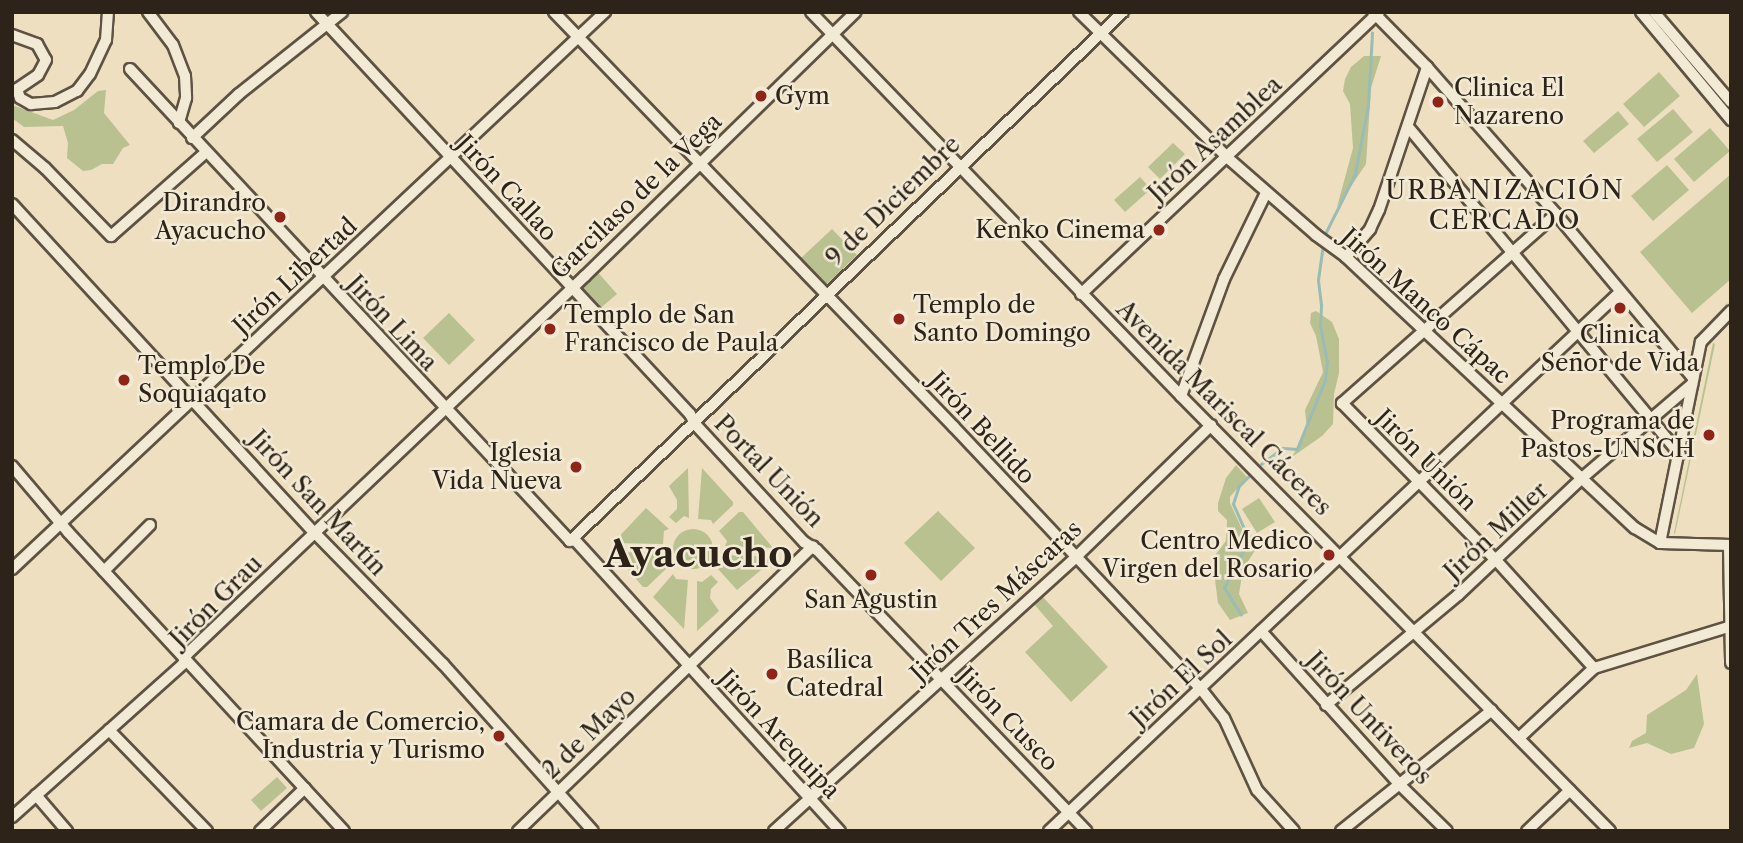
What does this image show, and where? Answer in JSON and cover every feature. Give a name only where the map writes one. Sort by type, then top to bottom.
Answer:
[{"type":"street","points":[[12,35],[30,39],[45,54],[41,71],[18,89],[24,102],[38,105],[55,102],[77,90],[90,74],[106,40],[108,12]]},
{"type":"street","points":[[148,12],[173,45],[185,76],[186,98],[179,123]]},
{"type":"street","name":"Jirón Callao","points":[[316,12],[690,414],[695,424]]},
{"type":"street","points":[[192,138],[239,94],[342,12]]},
{"type":"street","name":"Jirón Bellido","points":[[554,12],[1201,689],[1224,718],[1257,790],[1294,831]]},
{"type":"street","name":"Jirón Libertad","points":[[12,569],[605,12]]},
{"type":"street","name":"Avenida Mariscal Cáceres","points":[[811,12],[1081,294],[1610,831]]},
{"type":"street","name":"Garcilaso de la Vega","points":[[445,410],[856,12]]},
{"type":"street","name":"Jirón Manco Cápac","points":[[1079,12],[1266,193],[1326,244],[1346,257],[1635,528],[1660,543]]},
{"type":"street","name":"9 de Diciembre","points":[[572,540],[1123,12]]},
{"type":"street","points":[[1377,13],[1390,12]]},
{"type":"street","points":[[1640,12],[1731,120]]},
{"type":"street","points":[[1654,12],[1731,102]]},
{"type":"street","points":[[1377,13],[1556,214],[1619,293],[1673,353],[1692,381]]},
{"type":"street","name":"Jirón Asamblea","points":[[1081,294],[1377,13]]},
{"type":"street","points":[[1346,257],[1370,229],[1380,210],[1427,67]]},
{"type":"street","name":"Jirón Lima","points":[[130,69],[445,410],[572,540]]},
{"type":"street","points":[[1409,128],[1679,454]]},
{"type":"street","points":[[12,140],[45,167],[111,236],[205,153]]},
{"type":"street","points":[[1181,396],[1224,279],[1266,193]]},
{"type":"street","name":"Jirón San Martín","points":[[12,204],[316,533],[443,664],[593,831]]},
{"type":"street","points":[[1424,328],[1556,214]]},
{"type":"street","name":"Jirón El Sol","points":[[1049,831],[1619,293]]},
{"type":"street","points":[[1731,311],[1701,342],[1660,543],[1730,546],[1731,663]]},
{"type":"street","name":"Jirón Unión","points":[[1424,328],[1343,399],[1342,406],[1495,559],[1594,668]]},
{"type":"street","points":[[1673,353],[1683,358],[1698,358]]},
{"type":"street","name":"Jirón Miller","points":[[1326,705],[1413,634],[1692,381]]},
{"type":"street","name":"Jirón Grau","points":[[12,817],[186,659],[187,654],[445,410]]},
{"type":"street","name":"Portal Unión","points":[[695,424],[804,542],[813,546]]},
{"type":"street","name":"Jirón Tres Máscaras","points":[[774,831],[1076,557],[1211,425]]},
{"type":"street","points":[[12,466],[104,571],[344,831]]},
{"type":"street","points":[[104,571],[150,526]]},
{"type":"street","name":"Jirón Arequipa","points":[[572,540],[840,831]]},
{"type":"street","name":"2 de Mayo","points":[[518,831],[813,546]]},
{"type":"street","name":"Jirón Cusco","points":[[813,546],[1086,831]]},
{"type":"street","points":[[1520,738],[1594,668],[1730,626]]},
{"type":"street","name":"Jirón Untiveros","points":[[1261,631],[1401,786],[1447,831]]},
{"type":"street","points":[[1340,831],[1401,786],[1492,710]]},
{"type":"street","points":[[109,730],[207,831]]},
{"type":"street","points":[[260,831],[305,788]]},
{"type":"street","points":[[1527,831],[1570,790]]},
{"type":"street","points":[[36,796],[67,831]]},
{"type":"green space","points":[[1364,56],[1381,56],[1371,88],[1366,164],[1337,207],[1353,148],[1350,104],[1343,91],[1345,79],[1351,67]]},
{"type":"green space","points":[[1659,72],[1680,96],[1644,127],[1623,104]]},
{"type":"green space","points":[[106,90],[104,113],[130,145],[123,148],[113,164],[102,164],[83,171],[67,158],[68,143],[63,126],[24,127],[12,118],[12,105],[53,120],[74,110],[98,91]]},
{"type":"green space","points":[[1673,109],[1693,132],[1657,162],[1637,139]]},
{"type":"green space","points":[[1618,111],[1629,124],[1594,153],[1583,141]]},
{"type":"green space","points":[[1710,128],[1730,151],[1694,182],[1674,159]]},
{"type":"green space","points":[[1173,143],[1185,154],[1160,179],[1148,167]]},
{"type":"green space","points":[[1667,165],[1689,190],[1653,221],[1631,196]]},
{"type":"green space","points":[[1731,174],[1731,279],[1692,313],[1640,252]]},
{"type":"green space","points":[[1140,177],[1151,189],[1125,212],[1114,200]]},
{"type":"green space","points":[[832,229],[857,255],[826,285],[801,258]]},
{"type":"green space","points":[[595,269],[617,294],[597,311],[576,288]]},
{"type":"green space","points":[[1316,311],[1332,322],[1339,339],[1339,373],[1334,394],[1333,424],[1322,436],[1292,457],[1307,430],[1305,410],[1323,372],[1316,336],[1310,323],[1311,313]]},
{"type":"green space","points":[[449,313],[475,340],[449,365],[423,338]]},
{"type":"green space","points":[[1713,343],[1715,344],[1675,534],[1674,533]]},
{"type":"green space","points":[[1236,465],[1247,477],[1230,497],[1230,503],[1243,531],[1257,539],[1256,549],[1243,569],[1239,594],[1248,613],[1230,620],[1218,603],[1214,572],[1216,554],[1226,541],[1227,520],[1218,511],[1218,503],[1226,478]]},
{"type":"green space","points":[[688,468],[689,518],[684,516],[676,523],[669,517],[677,509],[677,500],[669,486]]},
{"type":"green space","points":[[702,468],[733,502],[713,524],[711,520],[698,519]]},
{"type":"green space","points":[[1259,498],[1275,522],[1257,533],[1242,509]]},
{"type":"green space","points":[[646,508],[669,529],[664,531],[663,544],[613,543]]},
{"type":"green space","points":[[938,511],[975,548],[941,581],[904,543]]},
{"type":"green space","points":[[739,512],[743,512],[773,548],[725,546],[727,541],[719,531]]},
{"type":"green space","points":[[693,529],[701,530],[707,535],[712,541],[712,557],[707,563],[701,568],[693,569],[685,568],[679,563],[674,557],[673,549],[674,541],[679,535],[685,530]]},
{"type":"green space","points":[[613,552],[662,553],[660,558],[668,567],[647,587],[643,587]]},
{"type":"green space","points":[[724,555],[774,559],[737,590],[718,569],[723,567]]},
{"type":"green space","points":[[673,574],[676,579],[688,580],[684,629],[653,597]]},
{"type":"green space","points":[[711,575],[718,582],[711,589],[710,598],[719,611],[697,631],[697,581],[702,582]]},
{"type":"green space","points":[[1041,595],[1108,667],[1071,702],[1025,652],[1053,626],[1033,603]]},
{"type":"green space","points":[[1697,674],[1704,724],[1694,748],[1671,754],[1647,743],[1629,748],[1632,741],[1646,733],[1647,715],[1686,690]]},
{"type":"green space","points":[[277,777],[287,788],[261,811],[251,800]]},
{"type":"waterway","points":[[1324,236],[1355,174],[1368,105],[1372,33]]},
{"type":"waterway","points":[[1261,464],[1283,448],[1297,449],[1325,380],[1327,362],[1320,326],[1318,280],[1323,243]]},
{"type":"waterway","points":[[1241,615],[1224,588],[1249,540],[1233,504],[1239,486],[1251,474]]},
{"type":"place","name":"Gym","points":[[761,96]]},
{"type":"place","name":"Clinica El Nazareno","points":[[1438,102]]},
{"type":"place","name":"Dirandro Ayacucho","points":[[280,217]]},
{"type":"place","name":"Kenko Cinema","points":[[1159,230]]},
{"type":"place","name":"Clinica Señor de Vida","points":[[1620,308]]},
{"type":"place","name":"Templo de Santo Domingo","points":[[899,319]]},
{"type":"place","name":"Templo de San Francisco de Paula","points":[[550,329]]},
{"type":"place","name":"Templo De Soquiaqato","points":[[124,380]]},
{"type":"place","name":"Programa de Pastos-UNSCH","points":[[1709,435]]},
{"type":"place","name":"Iglesia Vida Nueva","points":[[576,467]]},
{"type":"place","name":"Centro Medico Virgen del Rosario","points":[[1329,555]]},
{"type":"place","name":"San Agustin","points":[[871,575]]},
{"type":"place","name":"Basílica Catedral","points":[[772,674]]},
{"type":"place","name":"Camara de Comercio, Industria y Turismo","points":[[499,736]]},
{"type":"district","name":"URBANIZACIÓN CERCADO","points":[[1505,206]]},
{"type":"district","name":"Ayacucho","points":[[698,554]]}]
